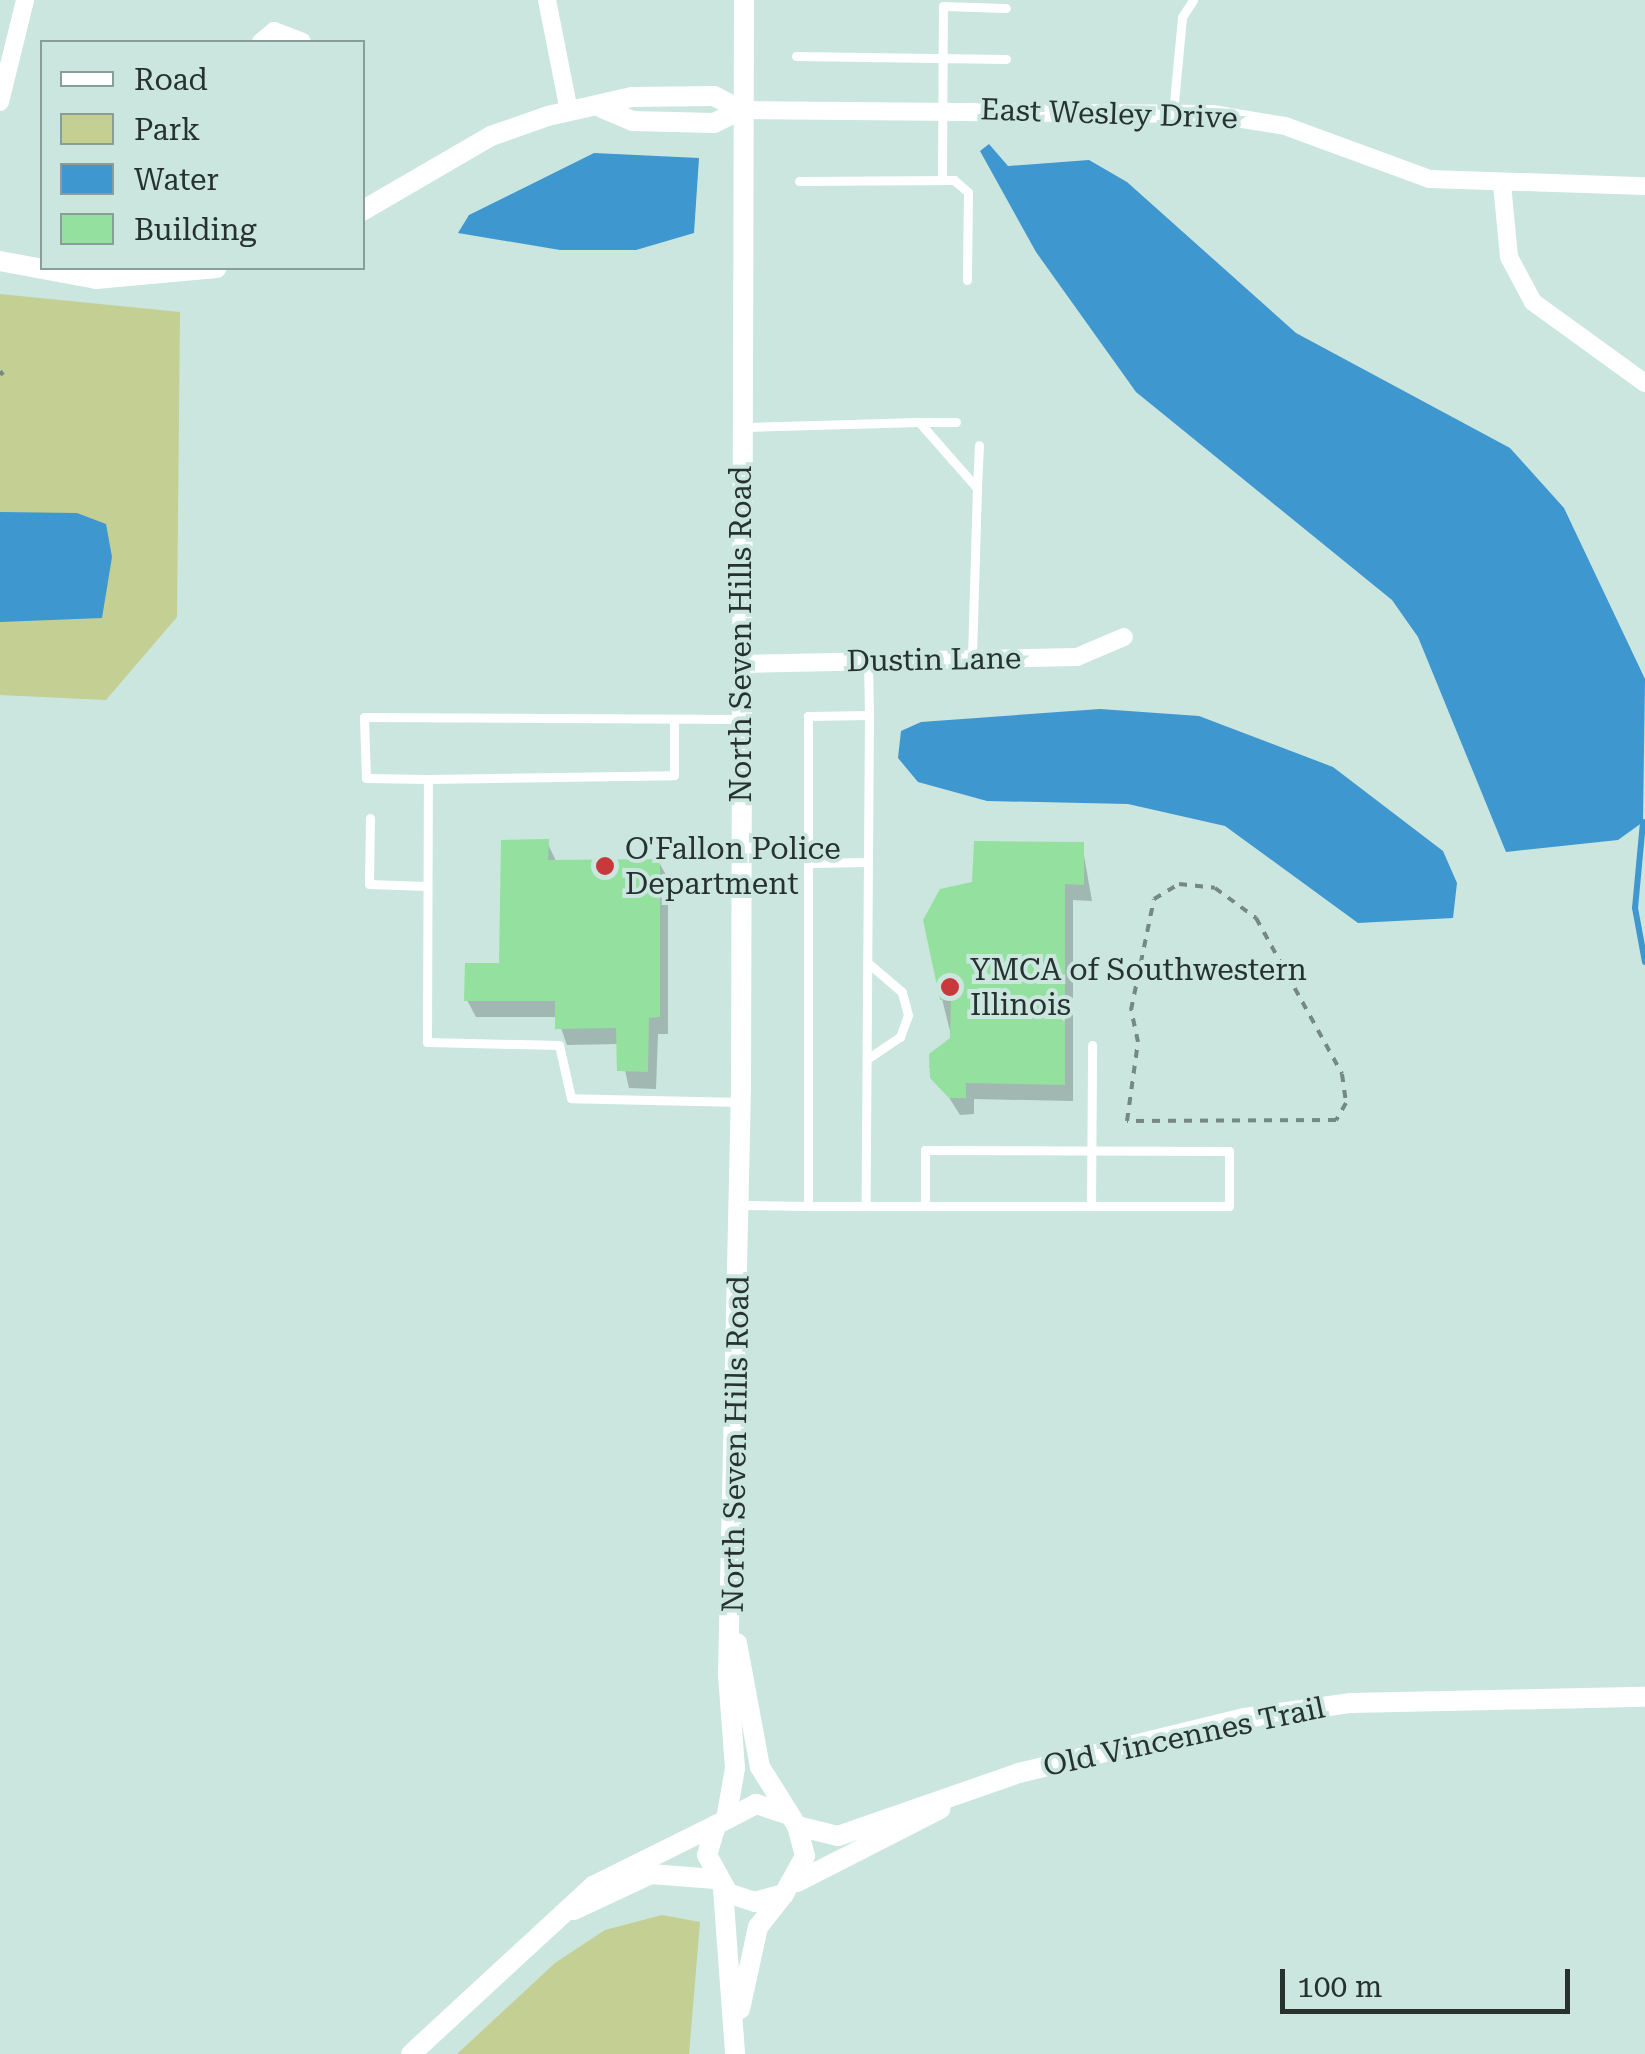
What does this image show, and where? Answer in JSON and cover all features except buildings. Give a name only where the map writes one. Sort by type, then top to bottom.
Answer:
[{"type":"street","points":[[0,102],[25,0]]},
{"type":"street","points":[[548,0],[569,111]]},
{"type":"street","name":"North Seven Hills Road","points":[[721,1820],[734,1629],[744,0]]},
{"type":"street","points":[[262,40],[274,30],[297,40]]},
{"type":"street","name":"East Wesley Drive","points":[[365,208],[491,136],[569,111],[602,108],[632,97],[714,96],[741,110],[1173,113],[1253,118],[1399,171],[1502,184],[1645,186]]},
{"type":"street","points":[[1502,184],[1510,257],[1533,302],[1645,382]]},
{"type":"street","points":[[0,261],[40,268]]},
{"type":"street","points":[[48,270],[96,279],[195,270]]},
{"type":"street","name":"Dustin Lane","points":[[741,664],[1077,658],[1124,637]]},
{"type":"street","name":"North Seven Hills Road","points":[[734,1629],[760,1768],[792,1820]]},
{"type":"street","name":"Old Vincennes Trail","points":[[792,1820],[838,1836],[966,1792],[1245,1718],[1351,1702],[1645,1697]]},
{"type":"street","name":"Old Vincennes Trail","points":[[790,1889],[966,1792]]},
{"type":"street","points":[[411,2054],[563,1914],[617,1871],[756,1804],[792,1820],[806,1856],[790,1889],[754,1940],[735,2025]]},
{"type":"street","points":[[721,1820],[707,1855],[719,1884],[735,2054]]},
{"type":"street","points":[[563,1914],[651,1874],[719,1884],[756,1902],[790,1889]]},
{"type":"lane","points":[[1173,113],[1182,17],[1193,0]]},
{"type":"lane","points":[[942,180],[943,6],[1006,8]]},
{"type":"lane","points":[[796,56],[1006,59]]},
{"type":"lane","points":[[799,181],[942,180],[968,192],[966,280]]},
{"type":"lane","points":[[918,422],[978,488]]},
{"type":"lane","points":[[741,428],[956,422]]},
{"type":"lane","points":[[972,660],[979,445]]},
{"type":"lane","points":[[866,1206],[868,661]]},
{"type":"lane","points":[[808,1206],[808,716],[869,714]]},
{"type":"lane","points":[[674,719],[674,775],[366,778],[364,717],[741,719]]},
{"type":"lane","points":[[428,779],[427,1042],[559,1045],[572,1098],[740,1102]]},
{"type":"lane","points":[[370,818],[369,884],[428,886]]},
{"type":"lane","points":[[808,863],[868,862]]},
{"type":"lane","points":[[867,1059],[900,1036],[908,1015],[902,992],[868,962]]},
{"type":"lane","points":[[1091,1206],[1092,1045]]},
{"type":"lane","points":[[738,1205],[808,1206],[866,1206],[925,1206],[1229,1206],[1229,1151],[925,1150],[925,1206]]},
{"type":"path","points":[[1180,884],[1215,888],[1256,918],[1342,1074],[1346,1103],[1324,1125],[1128,1121],[1138,1042],[1131,1010],[1154,899],[1180,884]]},
{"type":"green space","points":[[0,294],[180,312],[177,617],[106,700],[0,695]]},
{"type":"green space","points":[[662,1915],[700,1922],[689,2054],[457,2054],[555,1963],[605,1930]]},
{"type":"water","points":[[989,144],[1008,166],[1089,160],[1127,182],[1296,333],[1510,448],[1564,508],[1645,679],[1643,822],[1618,840],[1506,852],[1418,637],[1392,600],[1136,392],[1036,252],[980,151]]},
{"type":"water","points":[[594,153],[699,158],[694,233],[636,250],[560,250],[458,233],[469,215]]},
{"type":"water","points":[[0,512],[77,513],[106,524],[112,557],[102,618],[0,622]]},
{"type":"water","points":[[1100,709],[1199,716],[1333,767],[1443,851],[1457,883],[1453,918],[1358,923],[1225,826],[1128,804],[987,801],[918,782],[898,758],[901,731],[921,722]]},
{"type":"waterway","points":[[1643,822],[1635,908],[1645,962]]},
{"type":"place","name":"O'Fallon Police Department","points":[[605,866]]},
{"type":"place","name":"YMCA of Southwestern Illinois","points":[[950,987]]}]
